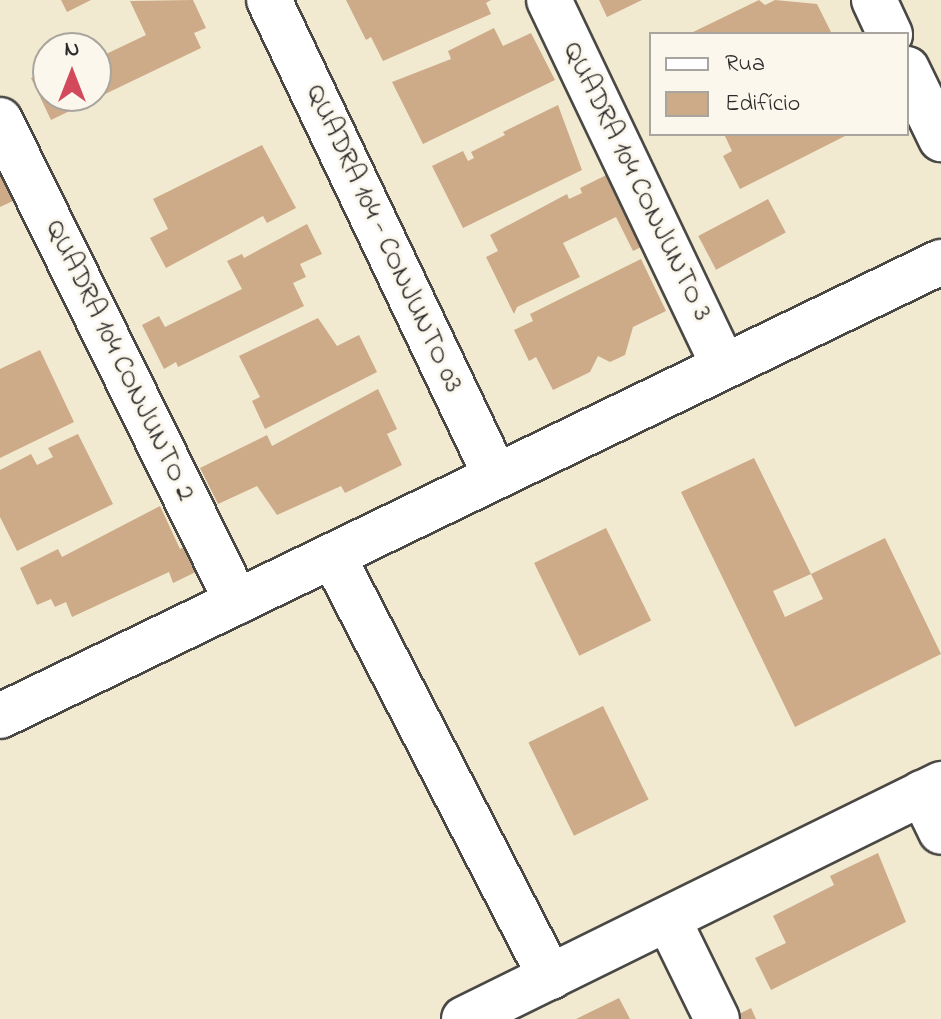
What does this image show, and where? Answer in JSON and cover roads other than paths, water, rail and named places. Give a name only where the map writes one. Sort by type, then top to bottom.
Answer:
[{"type":"street","name":"QUADRA 104 - CONJUNTO 03","points":[[269,0],[496,477]]},
{"type":"street","name":"QUADRA 104 CONJUNTO 3","points":[[549,0],[723,364]]},
{"type":"street","points":[[874,0],[889,32]]},
{"type":"street","points":[[909,73],[941,139]]},
{"type":"street","name":"QUADRA 104 CONJUNTO 2","points":[[0,120],[237,602]]},
{"type":"street","points":[[5,701],[237,602],[723,364],[941,262]]},
{"type":"street","points":[[333,556],[550,977]]},
{"type":"street","points":[[464,1019],[931,788],[941,832]]},
{"type":"street","points":[[668,919],[717,1019]]}]
